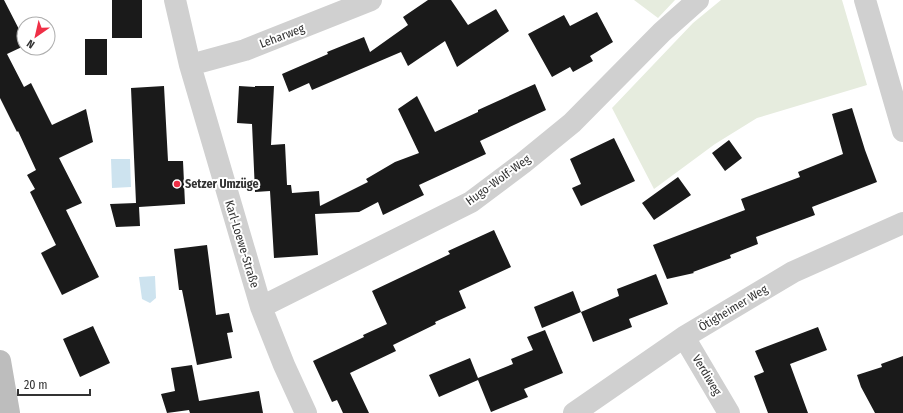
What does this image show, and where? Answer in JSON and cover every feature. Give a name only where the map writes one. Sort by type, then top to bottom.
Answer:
[{"type":"street","name":"Karl-Loewe-Straße","points":[[175,0],[190,65],[261,307],[284,365],[306,413]]},
{"type":"street","name":"Leharweg","points":[[190,65],[245,50],[371,0]]},
{"type":"street","name":"Hugo-Wolf-Weg","points":[[261,307],[471,202],[523,163],[572,123],[662,32],[698,0]]},
{"type":"street","points":[[865,0],[903,131]]},
{"type":"street","name":"Ötigheimer Weg","points":[[574,413],[684,337],[793,272],[903,223]]},
{"type":"street","name":"Verdiweg","points":[[684,337],[730,413]]},
{"type":"street","points":[[0,361],[10,413]]},
{"type":"shaded area","points":[[634,0],[675,0],[658,18]]},
{"type":"shaded area","points":[[721,0],[842,0],[867,85],[757,118],[715,144],[654,189],[612,108],[693,23]]},
{"type":"water","points":[[111,159],[130,159],[131,187],[112,188]]},
{"type":"water","points":[[155,276],[156,298],[150,303],[142,299],[139,277]]},
{"type":"building","points":[[0,0],[4,0],[16,23],[16,50],[7,54],[24,87],[31,83],[52,125],[86,109],[93,142],[59,158],[82,203],[66,210],[99,277],[62,295],[41,253],[56,245],[30,192],[35,189],[27,175],[36,170],[18,131],[17,132],[0,98]]},
{"type":"building","points":[[112,0],[142,0],[142,38],[112,38]]},
{"type":"building","points":[[428,0],[451,0],[468,25],[496,9],[509,31],[457,67],[445,41],[408,66],[401,52],[312,90],[309,83],[289,92],[282,74],[328,54],[327,52],[364,37],[370,52],[408,25],[403,17]]},
{"type":"building","points":[[597,12],[613,42],[590,56],[593,61],[573,72],[570,67],[552,77],[528,34],[564,15],[570,26]]},
{"type":"building","points":[[85,39],[107,39],[107,75],[85,75]]},
{"type":"building","points":[[535,84],[546,110],[480,141],[486,154],[419,185],[424,195],[383,215],[378,202],[359,212],[315,214],[318,255],[274,258],[270,191],[255,192],[252,124],[237,123],[239,86],[274,86],[271,145],[285,144],[287,185],[291,185],[292,193],[319,191],[320,206],[368,182],[366,179],[395,162],[419,153],[398,109],[417,96],[435,132],[478,112],[478,110]]},
{"type":"building","points":[[164,86],[168,161],[183,161],[185,204],[139,207],[140,226],[116,227],[110,204],[136,203],[131,88]]},
{"type":"building","points":[[852,108],[877,182],[812,207],[815,215],[756,237],[758,244],[730,255],[731,258],[693,272],[694,273],[667,279],[653,245],[745,210],[741,199],[800,177],[798,172],[843,154],[832,114]]},
{"type":"building","points":[[614,138],[635,181],[581,206],[572,188],[581,184],[570,159]]},
{"type":"building","points":[[729,140],[742,158],[725,171],[712,153]]},
{"type":"building","points":[[678,177],[691,195],[654,220],[642,203]]},
{"type":"building","points":[[494,230],[511,267],[459,291],[466,308],[435,322],[436,324],[393,345],[396,351],[350,373],[369,413],[343,413],[337,400],[332,402],[313,361],[364,337],[363,335],[387,324],[372,291],[450,254],[448,251]]},
{"type":"building","points":[[207,245],[216,315],[229,313],[233,332],[227,333],[232,358],[197,365],[182,290],[179,290],[174,249]]},
{"type":"building","points":[[656,274],[668,304],[629,319],[632,327],[593,342],[581,312],[619,296],[617,289]]},
{"type":"building","points":[[573,291],[581,312],[542,328],[534,307]]},
{"type":"building","points":[[93,326],[110,363],[80,377],[63,339]]},
{"type":"building","points":[[818,327],[827,350],[790,364],[808,413],[768,413],[754,376],[764,372],[755,351]]},
{"type":"building","points":[[545,330],[563,373],[524,389],[528,397],[491,412],[478,380],[439,397],[429,375],[470,358],[478,378],[513,364],[511,359],[533,350],[527,337]]},
{"type":"building","points":[[903,356],[903,413],[875,413],[861,387],[857,375],[882,367],[881,364]]},
{"type":"building","points":[[192,365],[199,401],[259,391],[263,413],[190,413],[189,410],[167,413],[161,394],[175,391],[171,368]]},
{"type":"place","name":"Setzer Umzüge","points":[[177,184]]}]
